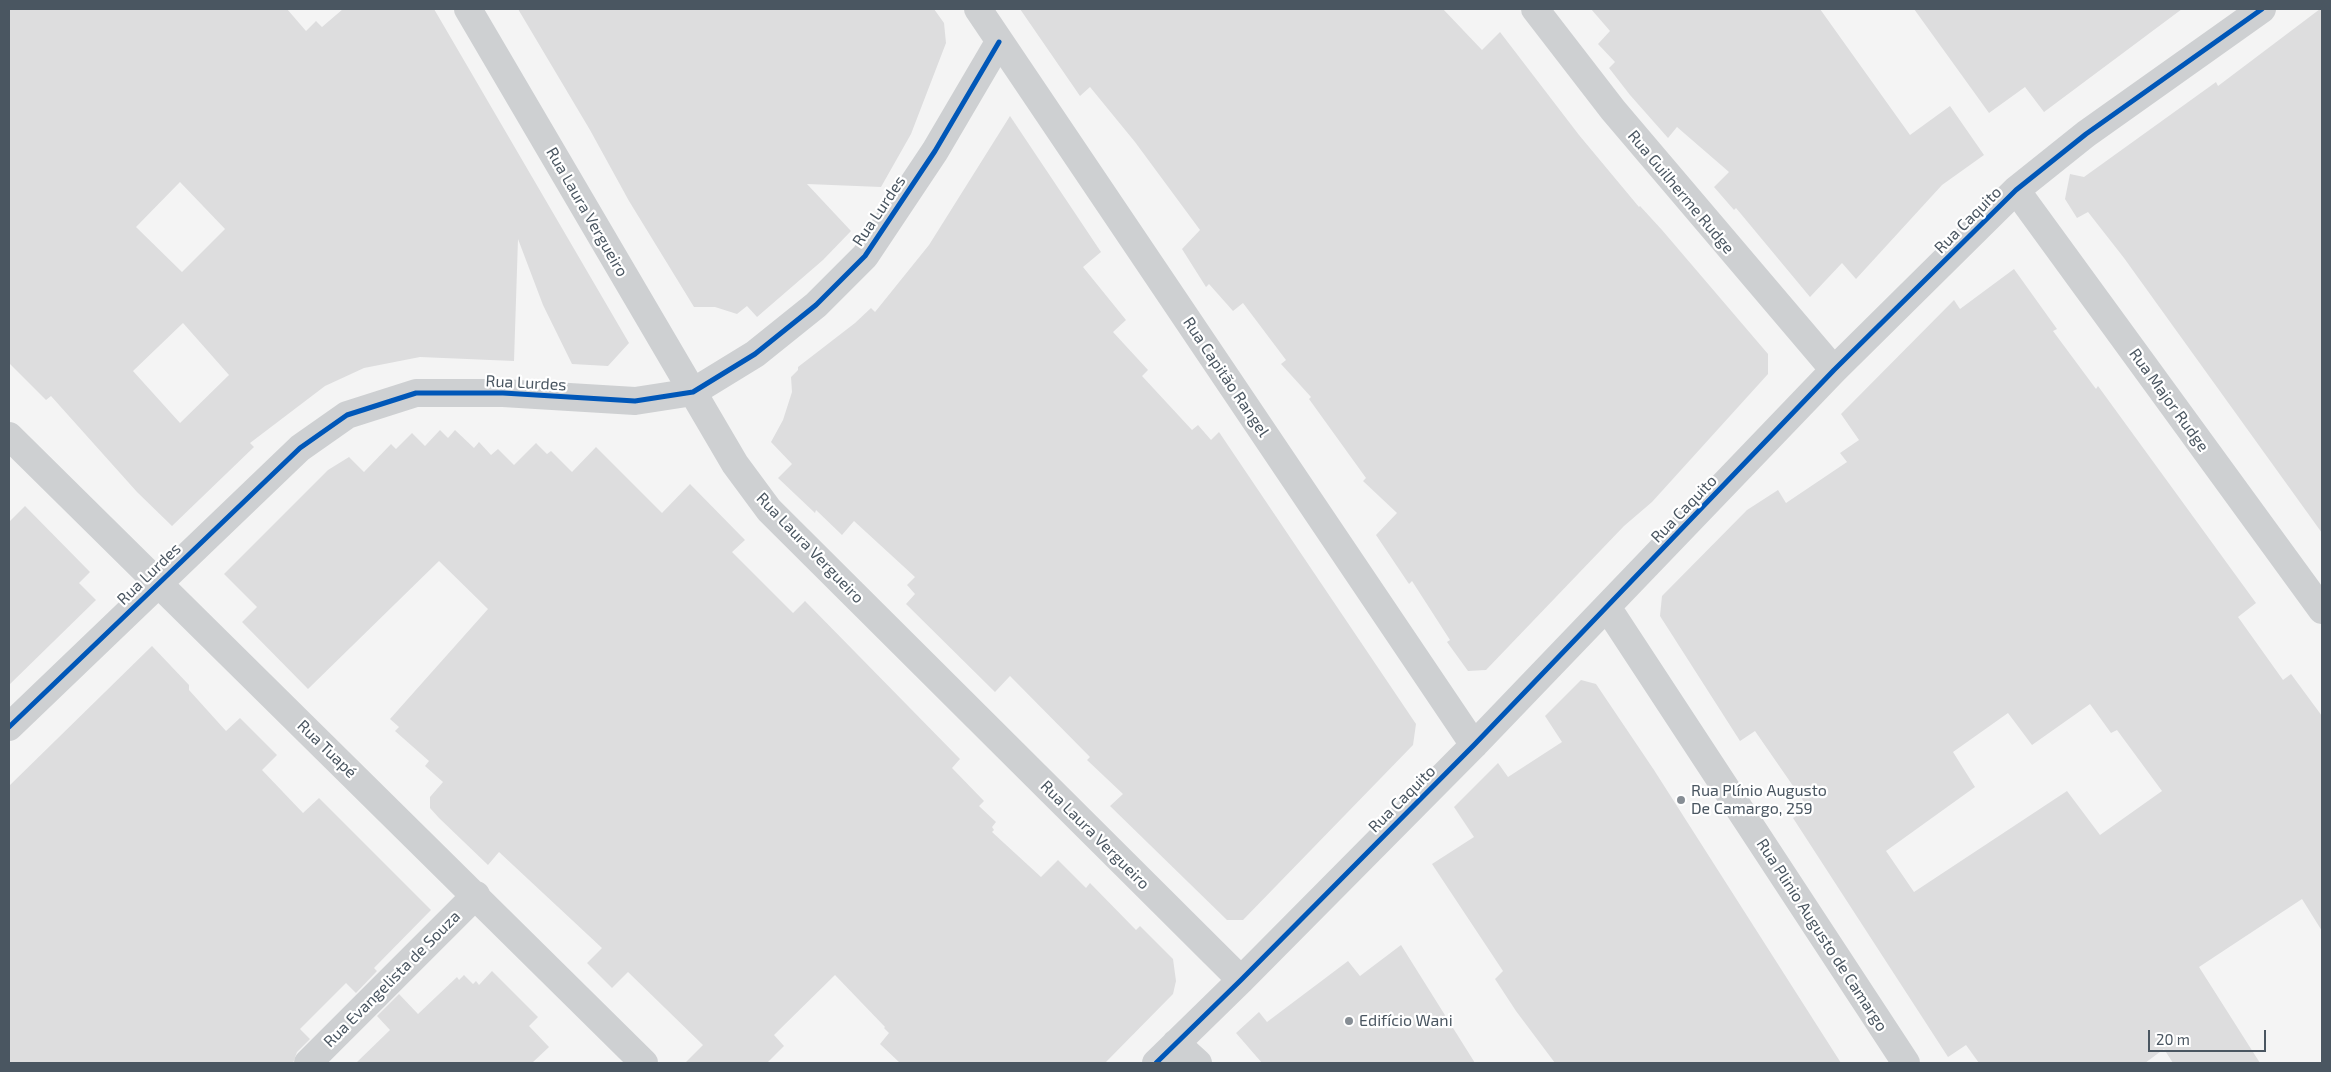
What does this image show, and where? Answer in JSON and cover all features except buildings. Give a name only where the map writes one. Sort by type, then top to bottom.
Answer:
[{"type":"street","name":"Rua Laura Vergueiro","points":[[468,9],[735,464],[768,510],[1242,980]]},
{"type":"street","name":"Rua Capitão Rangel","points":[[978,9],[1474,745]]},
{"type":"street","name":"Rua Guilherme Rudge","points":[[1535,9],[1613,110],[1834,370]]},
{"type":"street","name":"Rua Caquito","points":[[1156,1063],[1242,980],[1474,745],[1834,370],[2016,190],[2086,134],[2262,9]]},
{"type":"street","name":"Rua Lurdes","points":[[9,727],[300,448],[347,415],[416,393],[503,393],[634,401],[693,392],[755,354],[816,305],[865,256],[935,151],[999,42]]},
{"type":"street","name":"Rua Major Rudge","points":[[2016,190],[2322,610]]},
{"type":"street","name":"Rua Tuapé","points":[[9,436],[476,895],[644,1063]]},
{"type":"street","name":"Rua Plinio Augusto de Camargo","points":[[1607,607],[1906,1063]]},
{"type":"street","name":"Rua Evangelista de Souza","points":[[308,1063],[476,895]]},
{"type":"street","points":[[1176,1043],[1198,1063]]},
{"type":"cycle path","points":[[1156,1063],[1474,745],[1834,370],[2016,190],[2086,134],[2262,9]]},
{"type":"cycle path","points":[[9,727],[300,448],[347,415],[416,393],[503,393],[635,401],[693,392],[755,354],[816,305],[865,256],[935,151],[999,42]]},
{"type":"place","name":"Rua Plínio Augusto De Camargo, 259","points":[[1681,800]]},
{"type":"place","name":"Edifício Wani","points":[[1349,1021]]}]
